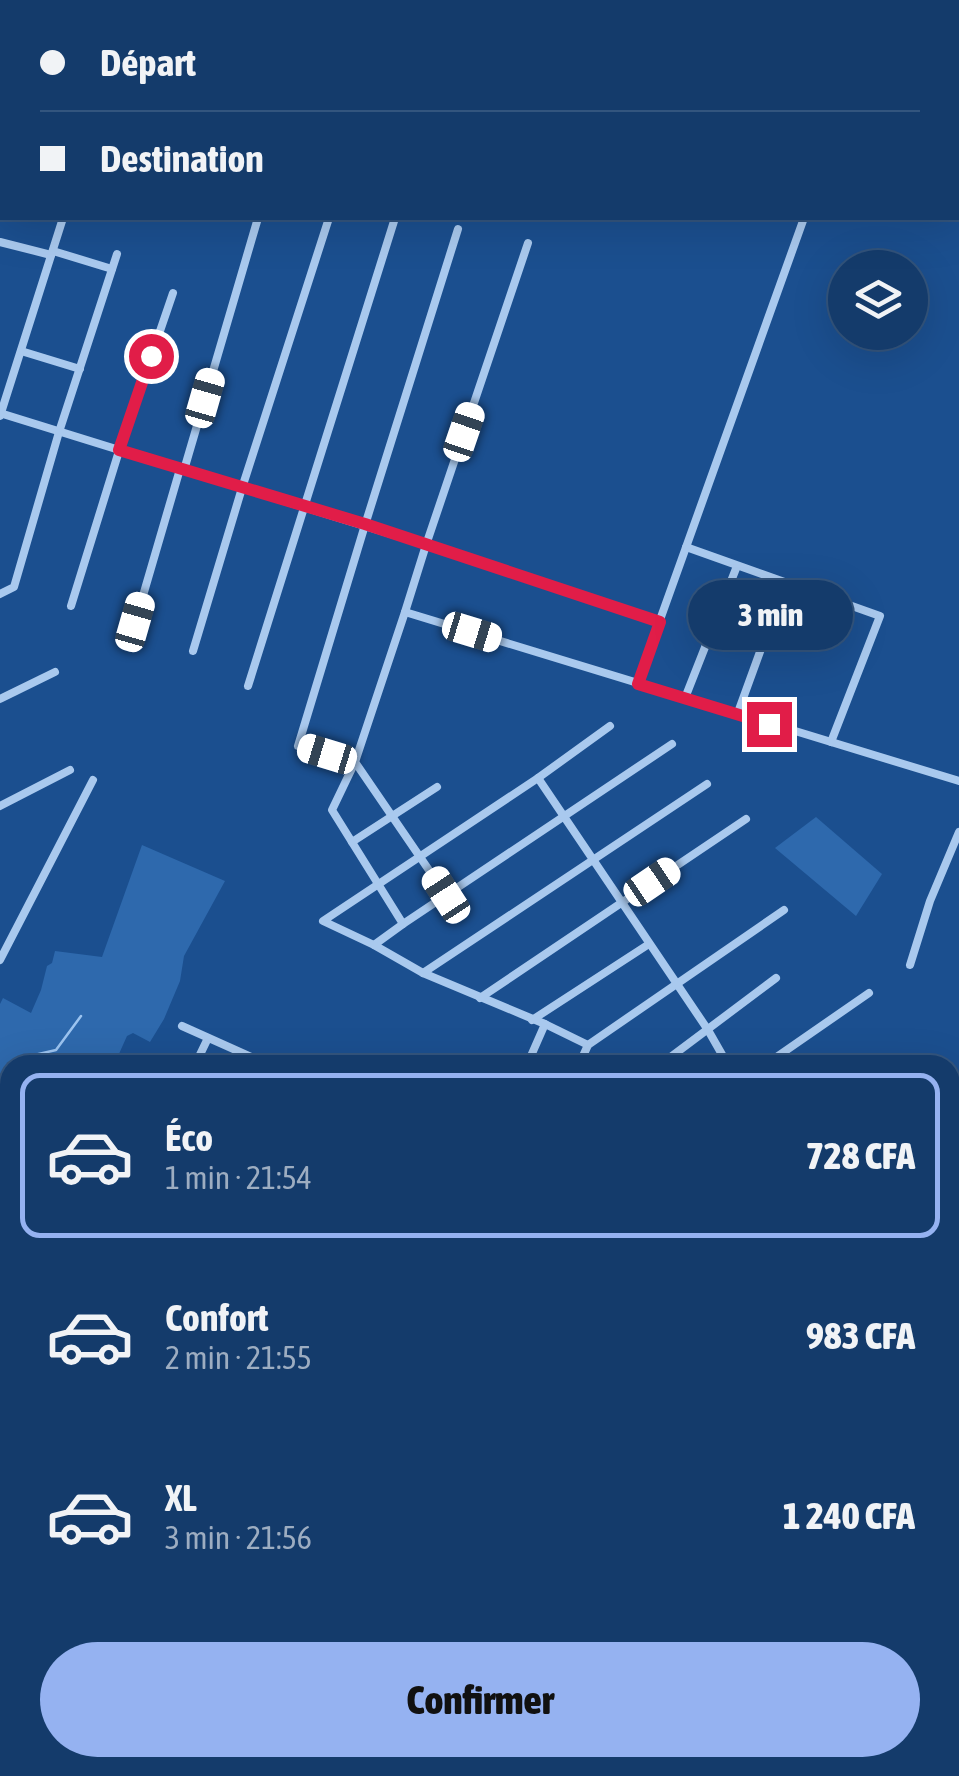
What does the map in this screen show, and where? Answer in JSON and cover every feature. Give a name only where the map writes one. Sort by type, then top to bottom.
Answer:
[{"type":"street","points":[[62,220],[0,414],[365,524],[660,622]]},
{"type":"street","points":[[135,622],[257,220]]},
{"type":"street","points":[[193,651],[328,220]]},
{"type":"street","points":[[248,686],[394,220]]},
{"type":"street","points":[[638,684],[803,220]]},
{"type":"street","points":[[446,895],[355,762],[298,746],[458,229]]},
{"type":"street","points":[[0,242],[112,269]]},
{"type":"street","points":[[404,924],[332,810],[355,762],[528,243]]},
{"type":"street","points":[[0,594],[14,586],[117,254]]},
{"type":"street","points":[[71,606],[172,293]]},
{"type":"street","points":[[20,351],[80,369]]},
{"type":"street","points":[[686,547],[880,616],[831,742]]},
{"type":"street","points":[[685,698],[737,566]]},
{"type":"street","points":[[738,714],[785,583]]},
{"type":"street","points":[[405,612],[959,781]]},
{"type":"street","points":[[0,699],[55,672]]},
{"type":"street","points":[[588,1044],[423,973],[324,921],[610,726]]},
{"type":"street","points":[[374,946],[672,744]]},
{"type":"street","points":[[0,806],[70,770]]},
{"type":"street","points":[[538,778],[722,1055]]},
{"type":"street","points":[[0,960],[93,780]]},
{"type":"street","points":[[423,973],[707,784]]},
{"type":"street","points":[[352,842],[438,786]]},
{"type":"street","points":[[480,998],[746,819]]},
{"type":"street","points":[[910,965],[930,901],[959,832]]},
{"type":"street","points":[[583,1055],[588,1044],[784,910]]},
{"type":"street","points":[[0,935],[6,946]]},
{"type":"street","points":[[532,1020],[649,944]]},
{"type":"street","points":[[674,1055],[776,978]]},
{"type":"street","points":[[780,1055],[869,994]]},
{"type":"street","points":[[531,1055],[545,1024]]},
{"type":"street","points":[[182,1026],[241,1055]]},
{"type":"street","points":[[200,1055],[208,1038]]},
{"type":"shaded area","points":[[816,817],[882,874],[856,916],[775,848]]},
{"type":"shaded area","points":[[142,845],[225,881],[184,956],[180,981],[150,1042],[133,1033],[127,1036],[118,1055],[0,1055],[3,998],[31,1013],[55,951],[102,957]]},
{"type":"waterway","points":[[34,1055],[56,1050],[81,1016]]},
{"type":"route","points":[[151,356],[119,450],[365,524],[660,622],[638,684],[769,724]]}]
